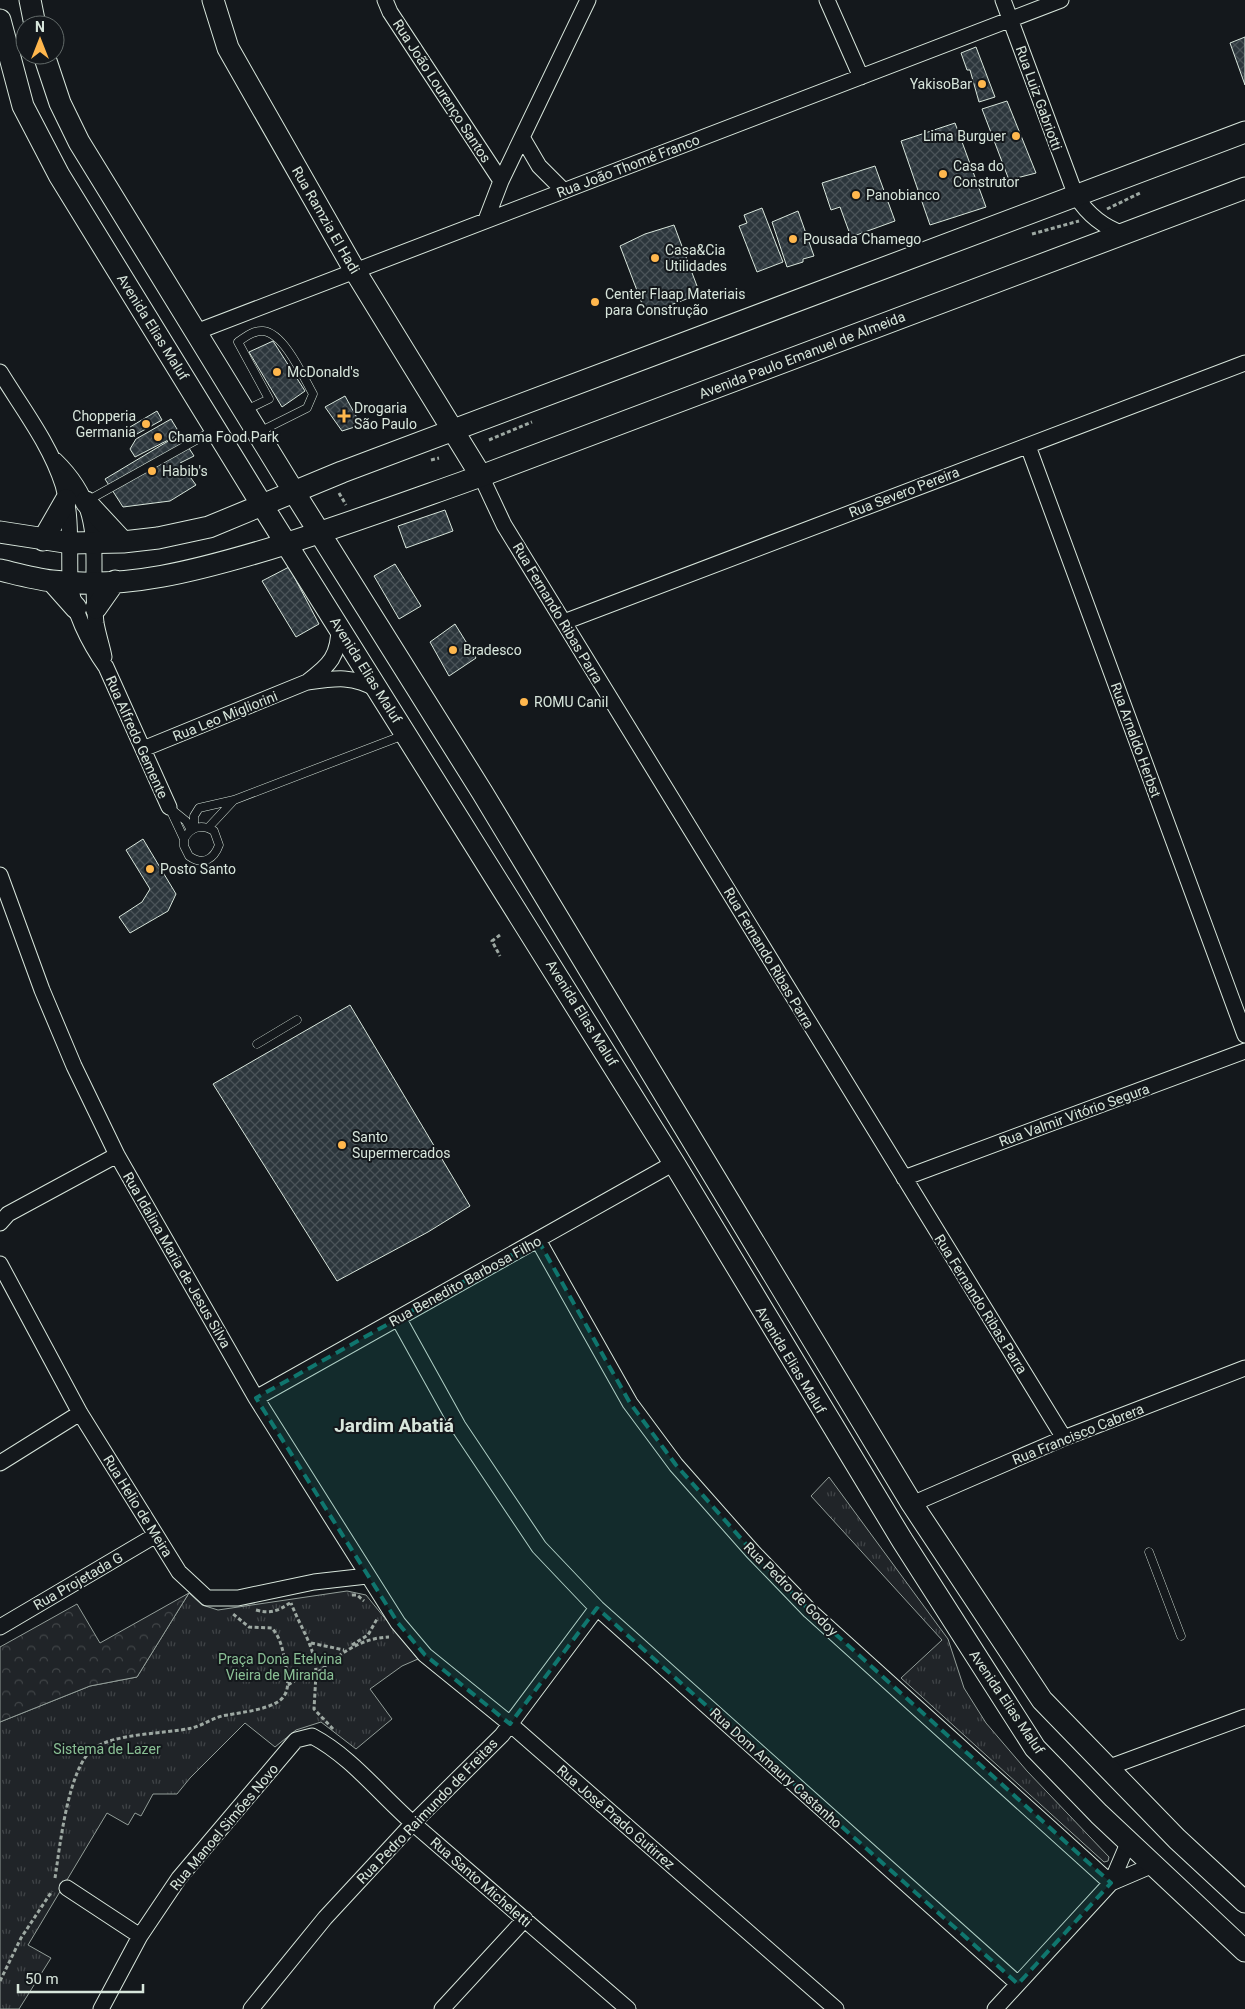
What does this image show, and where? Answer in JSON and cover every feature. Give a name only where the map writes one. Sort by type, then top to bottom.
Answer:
[{"type":"main road","points":[[30,0],[33,15]]},
{"type":"main road","name":"Rua Ramzia El Hadi","points":[[214,0],[228,48],[355,271],[454,431]]},
{"type":"main road","name":"Avenida Elias Maluf","points":[[0,20],[23,106],[55,166],[262,505],[674,1162],[902,1540],[1034,1748],[1128,1841],[1245,1951]]},
{"type":"main road","name":"Avenida Elias Maluf","points":[[47,65],[60,103],[79,142],[294,492],[482,792],[912,1504],[1042,1700],[1177,1839],[1245,1902]]},
{"type":"main road","points":[[0,532],[42,540],[94,543],[158,538],[209,527],[328,478],[1245,132]]},
{"type":"main road","name":"Avenida Paulo Emanuel de Almeida","points":[[0,570],[61,581],[105,582],[192,571],[286,543],[355,521],[481,476],[1245,188]]},
{"type":"main road","points":[[454,431],[481,476]]},
{"type":"main road","points":[[42,540],[76,501],[123,542]]},
{"type":"main road","points":[[61,581],[86,608],[105,582]]},
{"type":"main road","points":[[406,735],[423,731],[434,732],[482,792]]},
{"type":"main road","points":[[902,1540],[903,1523],[912,1504]]},
{"type":"street","name":"Rua João Lourenço Santos","points":[[385,0],[390,12],[501,181]]},
{"type":"street","points":[[486,220],[501,181],[588,0]]},
{"type":"street","points":[[827,0],[860,77]]},
{"type":"street","name":"Rua Luiz Gabriotti","points":[[1003,0],[1076,196]]},
{"type":"street","name":"Rua João Thomé Franco","points":[[196,332],[1060,0]]},
{"type":"street","points":[[522,137],[539,166],[564,191]]},
{"type":"street","points":[[1076,196],[1083,207],[1108,229],[1124,234]]},
{"type":"street","name":"Rua Severo Pereira","points":[[564,622],[1245,363]]},
{"type":"street","points":[[0,372],[76,501],[94,543],[105,582]]},
{"type":"street","points":[[0,388],[19,404]]},
{"type":"street","name":"Rua Arnaldo Herbst","points":[[1028,446],[1245,1035]]},
{"type":"street","name":"Rua Fernando Ribas Parra","points":[[481,476],[504,525],[1064,1438]]},
{"type":"street","points":[[61,581],[71,543],[76,501]]},
{"type":"street","name":"Rua Alfredo Gemente","points":[[86,608],[96,624],[106,667],[169,807]]},
{"type":"street","name":"Rua Leo Migliorini","points":[[143,749],[307,682],[326,668],[336,651],[339,625]]},
{"type":"street","name":"Rua Leo Migliorini","points":[[307,682],[333,679],[356,680],[380,692]]},
{"type":"street","name":"Rua Idalina Maria de Jesus Silva","points":[[0,875],[42,990],[74,1066],[117,1155],[256,1398],[367,1576],[392,1627]]},
{"type":"street","name":"Rua Valmir Vitório Segura","points":[[904,1178],[1245,1051]]},
{"type":"street","points":[[0,1223],[8,1214],[117,1155]]},
{"type":"street","name":"Rua Benedito Barbosa Filho","points":[[256,1398],[674,1162]]},
{"type":"street","name":"Rua Pedro de Godoy","points":[[538,1240],[630,1402],[676,1465],[714,1508],[810,1611],[1111,1883]]},
{"type":"street","name":"Rua Helio de Meira","points":[[0,1264],[80,1413],[179,1572],[207,1598],[238,1598],[314,1582],[367,1576]]},
{"type":"street","name":"Rua Dom Amaury Castanho","points":[[398,1318],[458,1426],[539,1547],[597,1608],[1018,1984]]},
{"type":"street","name":"Rua Francisco Cabrera","points":[[912,1504],[1064,1438],[1245,1368]]},
{"type":"street","points":[[0,1463],[80,1413]]},
{"type":"street","name":"Rua Projetada G","points":[[0,1626],[156,1535]]},
{"type":"street","name":"Rua Pedro Raimundo de Freitas","points":[[251,2009],[325,1918],[413,1824],[502,1734],[597,1608]]},
{"type":"street","name":"Rua José Prado Gutirrez","points":[[392,1627],[510,1724],[836,2009]]},
{"type":"street","points":[[1107,1768],[1245,1717]]},
{"type":"street","name":"Rua Santo Micheletti","points":[[312,1736],[325,1742],[413,1824],[628,2009]]},
{"type":"street","name":"Rua Manoel Simões Novo","points":[[101,2009],[140,1936],[179,1878],[296,1740],[312,1736]]},
{"type":"street","points":[[995,2009],[1111,1883],[1128,1841]]},
{"type":"street","points":[[1111,1883],[1154,1865]]},
{"type":"street","points":[[58,1886],[140,1936]]},
{"type":"street","points":[[442,2009],[525,1919]]},
{"type":"lane","points":[[244,411],[269,399],[238,342],[250,334],[263,331],[280,338],[313,394],[308,408],[258,433]]},
{"type":"lane","points":[[76,501],[216,429]]},
{"type":"lane","points":[[184,839],[193,829],[194,816],[200,808],[209,804],[234,800],[406,735]]},
{"type":"lane","points":[[208,828],[234,800]]},
{"type":"lane","points":[[169,807],[193,829]]},
{"type":"lane","points":[[169,807],[184,839],[184,846],[189,856],[202,861],[210,859],[216,854],[219,845],[214,831],[208,828],[193,829]]},
{"type":"lane","points":[[256,1044],[297,1020]]},
{"type":"lane","points":[[1149,1552],[1181,1636]]},
{"type":"path","points":[[328,478],[355,521]]},
{"type":"path","points":[[500,935],[492,941],[500,956]]},
{"type":"path","points":[[344,1594],[357,1595],[370,1606]]},
{"type":"path","points":[[250,1610],[274,1612],[291,1602],[297,1602]]},
{"type":"path","points":[[291,1602],[300,1625],[311,1643],[316,1664],[314,1709],[340,1735]]},
{"type":"path","points":[[226,1614],[238,1612]]},
{"type":"path","points":[[373,1612],[376,1619],[382,1625]]},
{"type":"path","points":[[0,1981],[21,1938],[58,1886],[63,1830],[74,1782],[81,1762],[92,1750],[118,1738],[193,1728],[226,1715],[241,1714],[272,1705],[284,1698],[288,1684],[280,1639],[272,1628],[249,1626],[233,1613]]},
{"type":"path","points":[[288,1684],[299,1678],[316,1674],[345,1650],[368,1635],[376,1619]]},
{"type":"path","points":[[311,1643],[345,1650],[374,1637],[392,1637],[392,1627]]},
{"type":"highlighted area","points":[[538,1240],[630,1403],[676,1465],[753,1552],[810,1611],[1111,1883],[1018,1984],[597,1608],[510,1724],[425,1655],[398,1623],[256,1398]]},
{"type":"green space","points":[[829,1477],[948,1639],[964,1688],[986,1723],[1027,1771],[1109,1857],[1108,1861],[1104,1862],[901,1678],[942,1640],[811,1496]]},
{"type":"green space","points":[[347,1591],[366,1595],[418,1659],[402,1666],[370,1689],[392,1719],[356,1749],[321,1722],[296,1730],[275,1747],[245,1723],[190,1778],[177,1794],[153,1794],[141,1816],[135,1813],[128,1825],[107,1813],[28,1945],[51,1958],[19,2009],[0,2009],[0,1722],[90,1686],[137,1677],[189,1593],[202,1605],[218,1610]]},
{"type":"green space","points":[[189,1593],[137,1677],[90,1686],[0,1722],[0,1647],[77,1604],[100,1643]]},
{"type":"building","points":[[1245,37],[1245,85],[1230,43]]},
{"type":"building","name":"YakisoBar","points":[[976,47],[995,97],[979,102],[970,70],[967,70],[961,53]]},
{"type":"building","points":[[1007,101],[1036,173],[1009,180],[982,109]]},
{"type":"building","name":"Casa do Construtor","points":[[955,123],[986,207],[930,225],[901,141]]},
{"type":"building","name":"Panobianco","points":[[875,166],[895,221],[851,237],[840,207],[831,210],[822,183]]},
{"type":"building","points":[[762,208],[783,262],[757,272],[739,226],[747,223],[744,215]]},
{"type":"building","name":"Pousada Chamego","points":[[798,211],[814,256],[787,267],[772,222]]},
{"type":"building","name":"Casa&Cia Utilidades","points":[[674,225],[700,294],[646,314],[620,246],[645,234]]},
{"type":"building","name":"McDonald's","points":[[273,341],[305,391],[282,407],[249,352]]},
{"type":"building","name":"Drogaria São Paulo","points":[[345,396],[361,425],[342,431],[325,407]]},
{"type":"building","name":"Chopperia Germania","points":[[157,411],[162,420],[135,435],[130,427]]},
{"type":"building","name":"Chama Food Park","points":[[171,419],[180,434],[135,457],[130,449],[136,439]]},
{"type":"building","name":"Habib's","points":[[180,434],[194,456],[180,463],[196,485],[170,501],[123,507],[105,479]]},
{"type":"building","points":[[445,510],[453,531],[406,548],[398,526]]},
{"type":"building","points":[[395,564],[421,606],[399,619],[374,576]]},
{"type":"building","points":[[289,567],[319,624],[296,637],[262,581]]},
{"type":"building","name":"Bradesco","points":[[455,624],[476,658],[449,676],[430,642]]},
{"type":"building","name":"Posto Santo","points":[[143,839],[176,894],[168,911],[130,933],[119,917],[142,902],[150,889],[126,850]]},
{"type":"building","name":"Santo Supermercados","points":[[350,1005],[470,1206],[428,1232],[337,1281],[213,1084]]},
{"type":"place","name":"YakisoBar","points":[[982,84]]},
{"type":"place","name":"Lima Burguer","points":[[1016,136]]},
{"type":"place","name":"Casa do Construtor","points":[[943,174]]},
{"type":"place","name":"Panobianco","points":[[856,195]]},
{"type":"place","name":"Pousada Chamego","points":[[793,239]]},
{"type":"place","name":"Casa&Cia Utilidades","points":[[655,258]]},
{"type":"place","name":"Center Flaap Materiais para Construção","points":[[595,302]]},
{"type":"place","name":"McDonald's","points":[[277,372]]},
{"type":"place","name":"Drogaria São Paulo","points":[[344,416]]},
{"type":"place","name":"Chopperia Germania","points":[[146,424]]},
{"type":"place","name":"Chama Food Park","points":[[158,437]]},
{"type":"place","name":"Habib's","points":[[152,471]]},
{"type":"place","name":"Bradesco","points":[[453,650]]},
{"type":"place","name":"ROMU Canil","points":[[524,702]]},
{"type":"place","name":"Posto Santo","points":[[150,869]]},
{"type":"place","name":"Santo Supermercados","points":[[342,1145]]},
{"type":"district","name":"Jardim Abatiá","points":[[394,1425]]},
{"type":"park label","name":"Praça Dona Etelvina Vieira de Miranda","points":[[280,1668]]},
{"type":"park label","name":"Sistema de Lazer","points":[[107,1749]]}]
